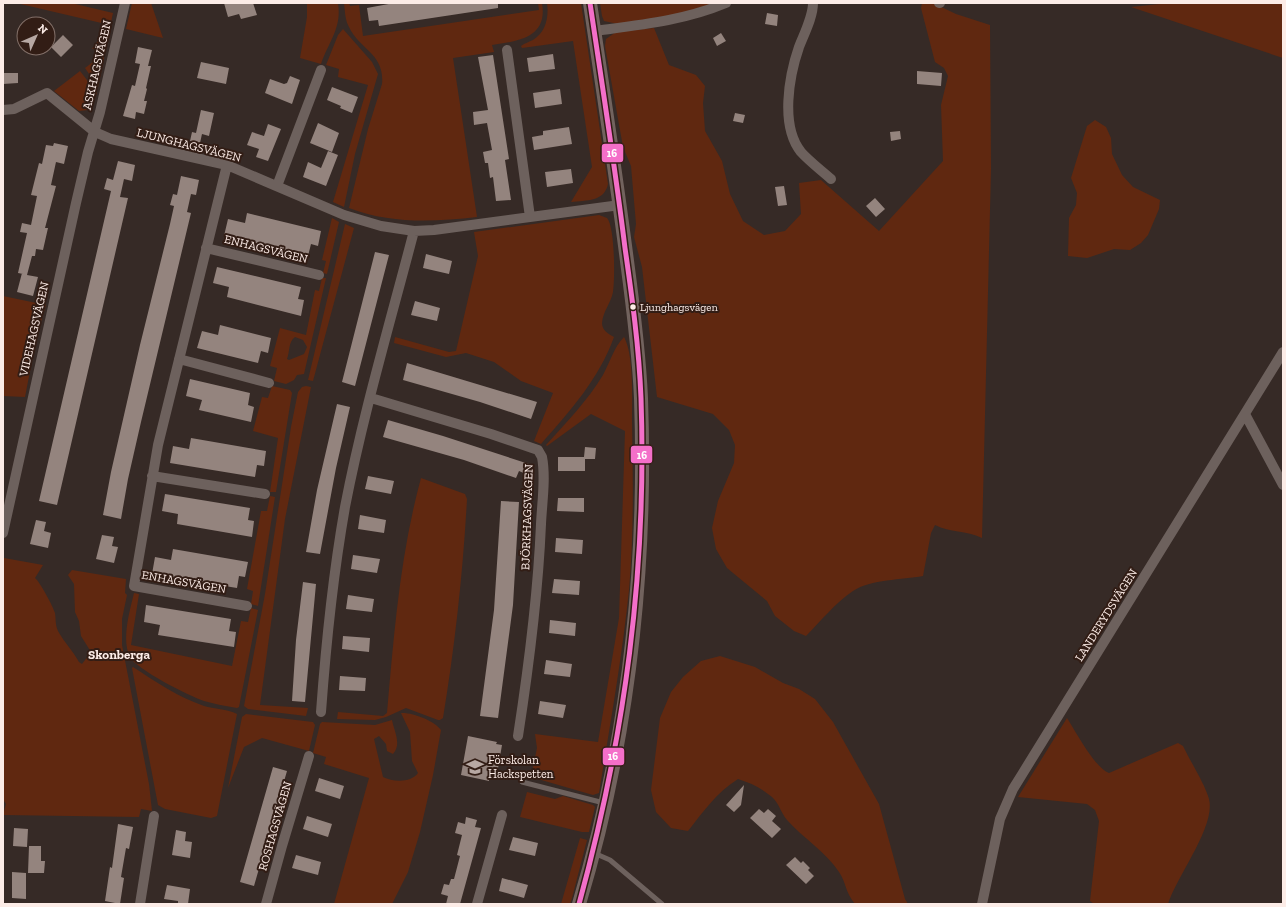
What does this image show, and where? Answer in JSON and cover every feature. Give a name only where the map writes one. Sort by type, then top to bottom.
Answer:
[{"type":"street","name":"ASKHAGSVÄGEN","points":[[94,132],[125,3]]},
{"type":"street","points":[[579,904],[605,803],[623,708],[631,651],[636,597],[642,488],[641,396],[638,356],[620,205],[590,3]]},
{"type":"street","points":[[594,31],[674,20],[695,15],[726,3]]},
{"type":"street","points":[[813,3],[795,59],[789,92],[788,111],[791,130],[800,151],[831,179]]},
{"type":"street","points":[[507,50],[530,217]]},
{"type":"street","points":[[277,186],[321,70]]},
{"type":"street","name":"LJUNGHAGSVÄGEN","points":[[3,110],[14,109],[47,94],[94,132],[111,139],[227,165],[362,222],[414,231],[434,230],[620,205]]},
{"type":"street","name":"VIDEHAGSVÄGEN","points":[[3,533],[74,211],[94,132]]},
{"type":"street","name":"ENHAGSVÄGEN","points":[[227,165],[158,445],[134,586],[247,606]]},
{"type":"street","points":[[321,712],[325,654],[338,553],[356,458],[414,231]]},
{"type":"street","name":"ENHAGSVÄGEN","points":[[206,248],[319,275]]},
{"type":"street","name":"LANDERYDSVÄGEN","points":[[982,904],[1000,819],[1014,789],[1283,352]]},
{"type":"street","points":[[179,359],[269,383]]},
{"type":"street","name":"BJÖRKHAGSVÄGEN","points":[[371,398],[491,434],[538,450],[542,457],[541,517],[536,596],[529,667],[518,736]]},
{"type":"street","points":[[1245,414],[1283,485]]},
{"type":"street","points":[[152,476],[265,494]]},
{"type":"street","name":"ROSHAGSVÄGEN","points":[[266,904],[309,756]]},
{"type":"street","points":[[477,904],[502,815]]},
{"type":"street","points":[[140,904],[154,816]]},
{"type":"lane","points":[[522,782],[605,803]]},
{"type":"lane","points":[[593,853],[610,860],[662,904]]},
{"type":"shaded area","points":[[16,3],[71,3],[113,13],[109,37],[104,44],[92,49],[110,25]]},
{"type":"shaded area","points":[[132,3],[151,3],[163,38],[126,29]]},
{"type":"shaded area","points":[[307,3],[338,3],[338,20],[334,34],[321,64],[300,58],[307,17]]},
{"type":"shaded area","points":[[344,3],[349,3],[350,6],[359,5],[363,36],[539,10],[538,3],[542,3],[543,15],[540,24],[536,31],[529,36],[512,42],[492,45],[494,52],[453,58],[477,217],[428,221],[396,219],[381,217],[349,208],[368,129],[382,84],[382,74],[376,59],[359,41],[349,27]]},
{"type":"shaded area","points":[[547,3],[581,3],[608,184],[603,194],[594,199],[571,202],[592,167],[573,41],[522,48],[521,46],[533,40],[541,33],[547,19]]},
{"type":"shaded area","points":[[600,3],[713,3],[691,12],[618,24],[604,21]]},
{"type":"shaded area","points":[[922,3],[933,3],[956,14],[990,25],[991,169],[982,538],[976,535],[941,528],[935,525],[931,533],[923,576],[878,582],[860,587],[840,601],[806,636],[794,631],[775,616],[767,601],[727,568],[716,549],[712,528],[718,501],[734,463],[735,445],[729,430],[713,414],[657,397],[642,267],[634,237],[636,224],[631,166],[623,147],[605,46],[606,39],[616,32],[654,28],[669,65],[696,75],[705,86],[703,103],[705,131],[722,161],[730,194],[743,221],[764,235],[785,231],[801,214],[799,183],[821,180],[879,231],[943,161],[941,105],[948,76],[944,68],[935,62],[921,8]]},
{"type":"shaded area","points":[[1169,3],[1283,3],[1283,58],[1131,7]]},
{"type":"shaded area","points":[[343,29],[372,62],[378,74],[355,154],[344,207],[333,202],[368,85],[338,77],[339,69],[326,65],[338,35]]},
{"type":"shaded area","points":[[103,56],[104,59],[98,87],[85,68]]},
{"type":"shaded area","points":[[80,71],[97,93],[88,110],[79,111],[54,91]]},
{"type":"shaded area","points":[[1095,120],[1106,127],[1111,138],[1112,154],[1122,175],[1133,187],[1160,200],[1159,209],[1148,235],[1141,243],[1130,250],[1114,249],[1087,258],[1068,256],[1069,218],[1076,205],[1077,193],[1071,178],[1087,126]]},
{"type":"shaded area","points":[[599,215],[607,218],[612,232],[614,265],[613,292],[604,315],[602,325],[604,330],[614,337],[608,352],[592,381],[573,407],[541,444],[534,441],[553,393],[521,381],[494,362],[466,353],[446,357],[394,343],[395,337],[449,352],[456,351],[478,256],[474,232]]},
{"type":"shaded area","points":[[332,218],[339,222],[327,274],[323,273],[326,261],[322,260]]},
{"type":"shaded area","points":[[345,224],[354,228],[313,381],[308,380]]},
{"type":"shaded area","points":[[322,278],[326,278],[304,374],[297,375],[294,380],[286,384],[274,381],[277,368],[270,366],[280,328],[306,335],[315,290],[319,291]],"holes":[[[295,337],[303,340],[307,347],[304,354],[289,360],[287,359],[290,344],[293,339]]]},
{"type":"shaded area","points":[[3,296],[46,305],[37,335],[25,397],[3,396]]},
{"type":"shaded area","points":[[624,337],[631,365],[632,389],[633,505],[631,569],[616,692],[599,793],[593,795],[531,777],[537,748],[535,734],[598,742],[619,618],[625,431],[591,414],[547,446],[546,445],[591,393],[603,375],[617,345]]},
{"type":"shaded area","points":[[272,386],[290,390],[292,393],[276,492],[270,492],[278,438],[253,431],[262,397],[268,398]]},
{"type":"shaded area","points":[[302,387],[311,387],[285,519],[260,705],[308,708],[306,716],[248,709],[244,706],[265,594],[291,427],[298,392]]},
{"type":"shaded area","points":[[421,478],[465,494],[467,499],[458,608],[443,718],[438,720],[406,708],[375,720],[337,719],[338,712],[383,716],[387,713],[395,624],[403,565]]},
{"type":"shaded area","points":[[270,496],[275,497],[258,606],[251,604],[253,591],[247,589],[261,511],[267,511]]},
{"type":"shaded area","points":[[4,558],[43,565],[35,578],[43,589],[54,610],[58,631],[79,662],[82,664],[91,652],[81,636],[79,621],[75,612],[74,584],[68,575],[72,570],[126,579],[125,593],[127,595],[122,619],[122,645],[149,784],[152,811],[141,809],[139,817],[3,815],[6,804],[3,799]]},
{"type":"shaded area","points":[[134,593],[139,594],[131,645],[232,666],[241,621],[248,622],[251,608],[258,610],[239,707],[237,708],[216,704],[197,698],[164,682],[134,662],[127,650],[126,634]]},
{"type":"shaded area","points":[[720,656],[755,667],[783,683],[799,689],[815,699],[833,722],[879,804],[905,899],[908,904],[855,904],[849,895],[841,876],[828,858],[787,820],[774,799],[760,788],[752,784],[738,779],[730,784],[710,803],[688,831],[671,828],[656,812],[651,790],[660,718],[671,692],[683,677],[701,661]]},
{"type":"shaded area","points":[[133,667],[167,689],[185,698],[204,706],[237,714],[217,816],[211,818],[165,809],[158,805]]},
{"type":"shaded area","points":[[401,713],[411,714],[423,718],[434,723],[441,730],[433,775],[420,832],[408,872],[392,904],[334,904],[369,778],[324,764],[326,757],[313,753],[320,724],[322,722],[375,725],[392,720],[397,737],[397,746],[393,754],[387,751],[386,744],[379,736],[374,739],[383,777],[402,781],[411,779],[418,773],[412,761],[410,732]]},
{"type":"shaded area","points":[[246,714],[313,722],[315,725],[309,751],[262,738],[244,747],[228,788],[242,717]]},
{"type":"shaded area","points":[[1067,718],[1092,757],[1104,770],[1109,773],[1178,743],[1183,746],[1207,793],[1210,810],[1207,823],[1201,837],[1168,904],[1094,904],[1090,901],[1099,821],[1095,810],[1087,804],[1018,797]]},
{"type":"shaded area","points":[[527,792],[555,799],[563,796],[593,805],[595,807],[589,832],[582,832],[520,817]]},
{"type":"shaded area","points":[[580,838],[587,840],[572,898],[570,904],[561,904]]},
{"type":"building","points":[[224,3],[253,3],[257,15],[241,19],[239,14],[228,17]]},
{"type":"building","points":[[394,3],[498,3],[498,8],[379,26],[378,20],[369,21],[367,8]]},
{"type":"building","points":[[767,13],[778,15],[777,26],[765,24]]},
{"type":"building","points":[[721,33],[726,41],[717,46],[713,38]]},
{"type":"building","points":[[63,35],[73,45],[61,57],[56,52],[56,42]]},
{"type":"building","points":[[138,47],[152,50],[148,66],[151,66],[144,101],[147,101],[144,114],[136,112],[135,119],[123,116],[132,85],[135,86],[140,64],[135,63]]},
{"type":"building","points":[[553,54],[555,69],[529,72],[527,58]]},
{"type":"building","points":[[493,55],[509,159],[505,160],[511,200],[496,201],[493,177],[490,178],[488,163],[485,163],[483,152],[492,150],[487,123],[474,125],[473,112],[488,110],[478,57]]},
{"type":"building","points":[[201,62],[229,68],[226,84],[197,78]]},
{"type":"building","points":[[917,71],[942,73],[941,86],[917,84]]},
{"type":"building","points":[[3,73],[18,73],[18,83],[3,84]]},
{"type":"building","points":[[290,76],[300,80],[292,104],[265,93],[270,79],[284,84],[287,83]]},
{"type":"building","points":[[332,87],[358,97],[352,113],[327,100]]},
{"type":"building","points":[[560,89],[562,104],[535,108],[533,93]]},
{"type":"building","points":[[201,110],[214,113],[209,136],[202,134],[200,143],[190,141],[192,132],[196,133]]},
{"type":"building","points":[[735,113],[745,115],[743,123],[733,121]]},
{"type":"building","points":[[318,123],[339,133],[332,152],[310,143]]},
{"type":"building","points":[[268,124],[281,129],[268,161],[256,157],[259,149],[247,145],[252,132],[264,136]]},
{"type":"building","points":[[569,127],[572,144],[534,150],[532,137],[543,135],[543,131]]},
{"type":"building","points":[[900,131],[901,139],[891,141],[890,132]]},
{"type":"building","points":[[54,143],[68,146],[64,164],[56,162],[51,185],[56,186],[45,228],[48,228],[43,250],[36,249],[35,256],[32,256],[27,275],[38,277],[33,296],[17,292],[22,274],[18,273],[27,233],[20,232],[22,223],[31,225],[37,196],[31,195],[39,163],[42,164],[46,145],[53,146]]},
{"type":"building","points":[[328,151],[338,155],[326,186],[303,177],[308,162],[321,168]]},
{"type":"building","points":[[118,161],[135,165],[132,181],[124,179],[120,197],[128,198],[57,505],[39,501],[111,191],[104,189],[107,178],[113,180]]},
{"type":"building","points":[[571,169],[573,183],[547,187],[545,172]]},
{"type":"building","points":[[181,176],[199,180],[196,195],[191,194],[187,212],[191,213],[141,422],[128,479],[121,519],[103,515],[111,472],[140,345],[174,206],[170,205],[173,194],[177,195]]},
{"type":"building","points":[[784,186],[787,205],[778,206],[775,187]]},
{"type":"building","points":[[875,198],[885,209],[876,217],[866,206]]},
{"type":"building","points":[[247,213],[321,231],[318,246],[311,244],[308,256],[224,236],[228,219],[245,223]]},
{"type":"building","points":[[375,252],[389,255],[355,386],[342,382]]},
{"type":"building","points":[[426,254],[452,261],[449,274],[423,268]]},
{"type":"building","points":[[217,267],[301,287],[298,299],[304,300],[301,316],[227,297],[229,287],[213,283]]},
{"type":"building","points":[[415,301],[440,308],[437,321],[411,315]]},
{"type":"building","points":[[220,325],[271,338],[268,353],[261,351],[258,363],[197,348],[202,331],[218,335]]},
{"type":"building","points":[[407,363],[537,402],[531,419],[480,402],[403,380]]},
{"type":"building","points":[[190,379],[250,393],[248,405],[254,407],[251,422],[199,410],[202,400],[186,396]]},
{"type":"building","points":[[337,404],[350,407],[336,468],[320,554],[306,552],[317,490]]},
{"type":"building","points":[[388,420],[529,464],[526,474],[519,471],[516,478],[464,460],[383,437]]},
{"type":"building","points":[[191,438],[266,451],[264,466],[257,465],[255,477],[170,463],[173,446],[189,449]]},
{"type":"building","points":[[585,447],[596,448],[595,459],[585,459],[585,471],[558,471],[558,457],[584,457]]},
{"type":"building","points":[[368,476],[394,481],[391,494],[365,489]]},
{"type":"building","points":[[165,494],[250,508],[248,520],[254,521],[252,537],[177,524],[178,514],[162,511]]},
{"type":"building","points":[[558,498],[584,498],[584,512],[557,511]]},
{"type":"building","points":[[501,501],[519,502],[513,605],[498,718],[480,716],[494,610]]},
{"type":"building","points":[[360,515],[386,520],[384,533],[358,529]]},
{"type":"building","points":[[36,520],[46,522],[44,531],[51,533],[48,548],[30,544]]},
{"type":"building","points":[[102,535],[114,537],[112,546],[118,547],[114,563],[96,559]]},
{"type":"building","points":[[556,538],[583,540],[582,554],[555,552]]},
{"type":"building","points":[[173,549],[248,562],[245,577],[239,576],[237,588],[152,574],[155,557],[171,560]]},
{"type":"building","points":[[353,555],[380,559],[377,573],[351,569]]},
{"type":"building","points":[[554,579],[580,581],[579,595],[552,593]]},
{"type":"building","points":[[303,582],[316,584],[305,702],[292,701],[296,640]]},
{"type":"building","points":[[348,595],[374,599],[372,612],[346,609]]},
{"type":"building","points":[[146,605],[231,619],[229,631],[236,632],[234,647],[158,635],[160,625],[144,622]]},
{"type":"building","points":[[550,620],[576,623],[575,636],[549,633]]},
{"type":"building","points":[[343,636],[370,638],[369,652],[342,649]]},
{"type":"building","points":[[546,660],[572,664],[570,677],[544,674]]},
{"type":"building","points":[[340,676],[366,678],[365,691],[339,690]]},
{"type":"building","points":[[540,701],[566,705],[563,718],[538,714]]},
{"type":"building","points":[[468,736],[497,742],[496,744],[502,745],[496,780],[489,779],[489,781],[461,775]]},
{"type":"building","points":[[273,767],[287,771],[254,886],[240,882]]},
{"type":"building","points":[[319,778],[344,786],[340,799],[315,791]]},
{"type":"building","points":[[744,785],[741,805],[734,812],[726,805]]},
{"type":"building","points":[[759,809],[764,813],[768,809],[776,816],[772,821],[781,829],[772,838],[750,818]]},
{"type":"building","points":[[307,816],[332,824],[328,837],[303,829]]},
{"type":"building","points":[[466,817],[477,820],[475,827],[481,828],[460,904],[446,904],[448,896],[441,894],[444,884],[449,885],[451,879],[454,879],[460,856],[457,855],[462,835],[455,833],[458,822],[465,824]]},
{"type":"building","points":[[118,824],[133,827],[129,849],[126,848],[121,877],[124,878],[120,904],[105,901],[110,867],[112,868]]},
{"type":"building","points":[[14,828],[28,829],[27,847],[13,846]]},
{"type":"building","points":[[176,830],[186,832],[185,841],[192,842],[190,858],[172,855]]},
{"type":"building","points":[[513,837],[538,843],[535,856],[509,850]]},
{"type":"building","points":[[29,846],[41,846],[41,861],[45,861],[44,873],[28,873]]},
{"type":"building","points":[[296,855],[321,862],[318,875],[292,868]]},
{"type":"building","points":[[795,857],[801,863],[803,861],[810,868],[808,870],[814,876],[806,884],[786,865]]},
{"type":"building","points":[[12,872],[26,873],[26,899],[12,898]]},
{"type":"building","points":[[502,878],[528,885],[524,898],[499,891]]},
{"type":"building","points":[[167,885],[190,889],[188,904],[178,904],[178,901],[164,899]]},
{"type":"transit line","name":"16","points":[[579,904],[609,779],[630,653],[640,527],[642,463],[641,398],[635,322],[613,156],[590,3]]},
{"type":"place","name":"Ljunghagsvägen","points":[[633,307]]},
{"type":"place","name":"Förskolan Hackspetten","points":[[475,767]]},
{"type":"district","name":"Skonberga","points":[[119,654]]}]
